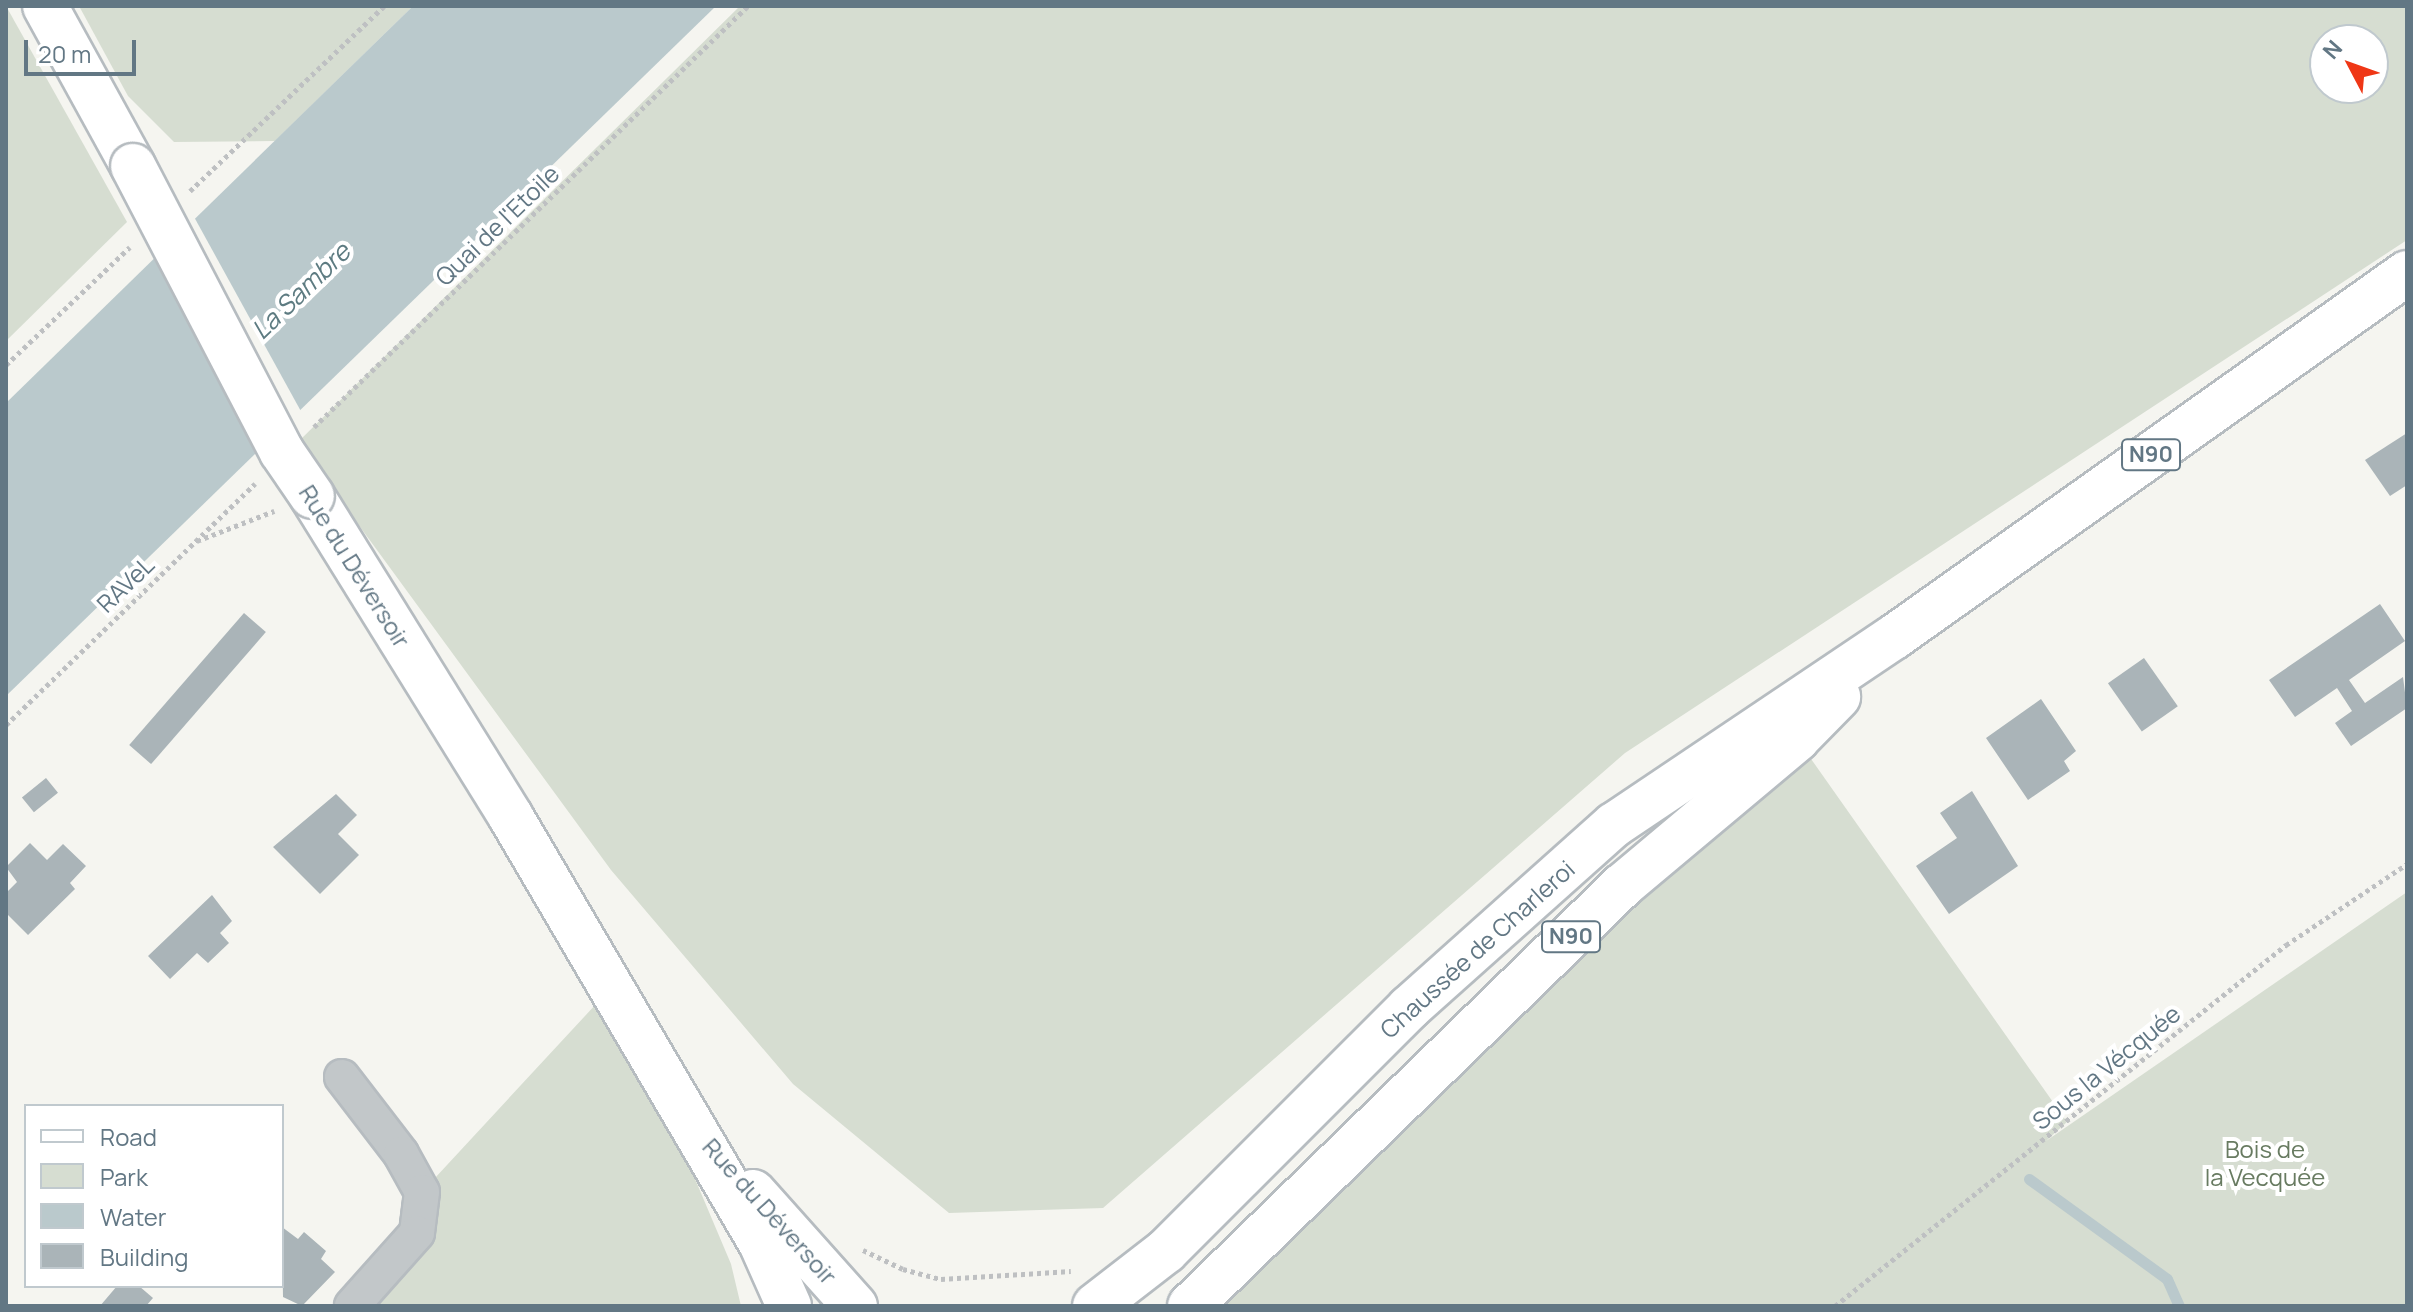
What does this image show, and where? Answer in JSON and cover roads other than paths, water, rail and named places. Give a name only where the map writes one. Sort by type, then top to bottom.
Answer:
[{"type":"main road","name":"Rue du Déversoir","points":[[45,6],[133,166],[282,452],[511,817],[761,1243],[789,1306]]},
{"type":"main road","name":"Chaussée de Charleroi","points":[[1095,1306],[1166,1251],[1409,1008],[1614,825],[1894,637],[2407,273]]},
{"type":"main road","name":"Chaussée de Charleroi","points":[[1190,1306],[1622,886],[1797,739],[1894,637]]},
{"type":"main road","name":"Rue du Déversoir","points":[[686,1116],[855,1306]]},
{"type":"street","points":[[342,1077],[401,1154],[422,1192],[417,1233],[352,1306]]},
{"type":"water","name":"La Sambre","points":[[413,6],[716,6],[6,696],[6,403]]},
{"type":"waterway","points":[[2029,1179],[2167,1279],[2179,1306]]},
{"type":"park label","name":"Bois de la Vecquée","points":[[2265,1163]]}]
